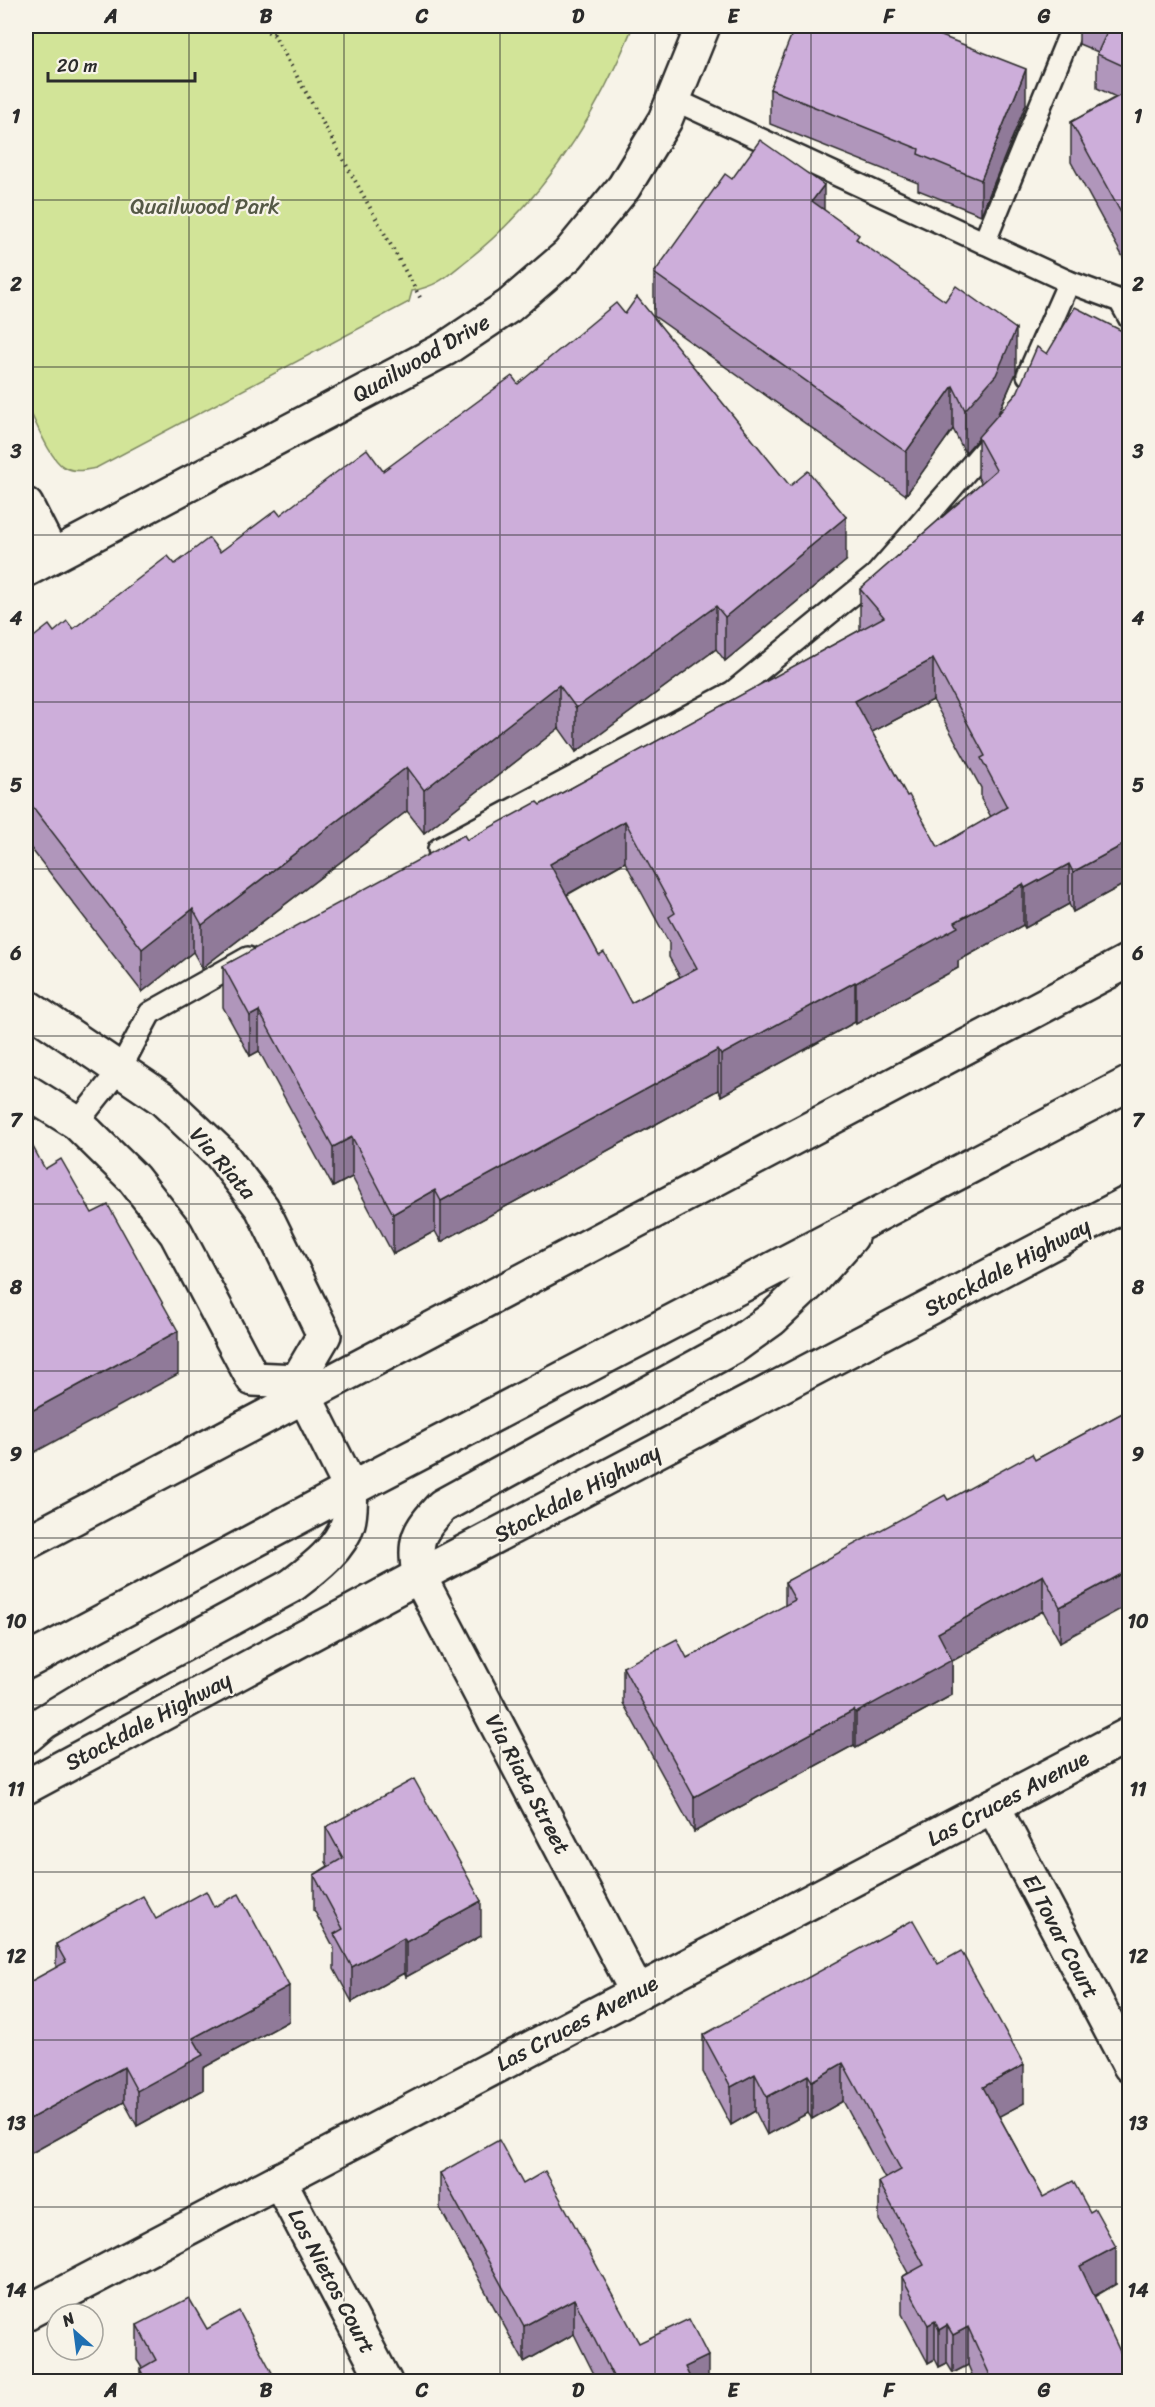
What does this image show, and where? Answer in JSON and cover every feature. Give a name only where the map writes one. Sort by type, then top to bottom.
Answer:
[{"type":"street","name":"Quailwood Drive","points":[[39,563],[445,350],[509,306],[568,255],[624,187],[664,120],[703,26]]},
{"type":"street","points":[[26,505],[39,563]]},
{"type":"street","points":[[26,1543],[301,1388],[1130,960]]},
{"type":"street","name":"Via Riata","points":[[26,1006],[163,1099],[220,1152],[262,1208],[324,1335],[301,1388]]},
{"type":"street","points":[[26,1662],[351,1489],[1130,1083]]},
{"type":"street","points":[[26,1091],[77,1124],[133,1178],[176,1233],[252,1379],[301,1388]]},
{"type":"street","name":"Stockdale Highway","points":[[26,1787],[419,1576],[1130,1202]]},
{"type":"street","points":[[419,1576],[416,1552],[422,1527],[442,1506],[733,1347],[772,1319],[811,1282],[864,1222]]},
{"type":"street","points":[[26,1737],[44,1722],[84,1698],[291,1586],[317,1566],[336,1545],[348,1523],[351,1489],[301,1388]]},
{"type":"street","name":"Via Riata Street","points":[[419,1576],[637,1992]]},
{"type":"street","name":"Las Cruces Avenue","points":[[26,2313],[1130,1734]]},
{"type":"street","name":"El Tovar Court","points":[[993,1806],[1130,2066]]},
{"type":"street","name":"Los Nietos Court","points":[[279,2180],[385,2382]]},
{"type":"lane","points":[[984,243],[1073,26]]},
{"type":"lane","points":[[673,99],[1069,282],[1120,301],[1130,319]]},
{"type":"lane","points":[[1021,392],[1069,282]]},
{"type":"lane","points":[[427,856],[733,692],[876,575],[1007,425]]},
{"type":"lane","points":[[77,1124],[120,1069],[150,1013],[263,949]]},
{"type":"path","points":[[257,26],[274,35]]},
{"type":"path","points":[[274,26],[274,35],[422,302]]},
{"type":"green space","name":"Quailwood Park","points":[[26,26],[633,26],[603,92],[565,154],[520,211],[453,272],[435,284],[412,291],[409,302],[96,468],[72,470],[64,467],[53,456],[26,403]]},
{"type":"building","points":[[795,26],[916,26],[1026,69],[981,180],[918,154],[919,149],[770,89]]},
{"type":"building","points":[[1110,26],[1130,26],[1130,69],[1097,54]]},
{"type":"building","points":[[1130,90],[1130,229],[1071,122]]},
{"type":"building","points":[[760,140],[824,185],[812,201],[859,235],[856,239],[945,301],[956,286],[1016,329],[996,375],[965,410],[953,386],[906,452],[654,273],[725,174],[732,179]]},
{"type":"building","points":[[637,297],[790,486],[808,471],[846,517],[725,617],[716,606],[576,708],[559,685],[424,790],[407,767],[202,925],[193,909],[142,949],[26,798],[26,643],[49,625],[54,632],[67,621],[73,629],[168,556],[175,564],[209,538],[220,552],[276,510],[280,515],[367,449],[383,471],[512,376],[518,384],[616,303],[625,314]]},
{"type":"building","points":[[1075,307],[1130,335],[1130,841],[1073,872],[1069,864],[1025,888],[1023,884],[955,922],[958,927],[856,983],[721,1055],[718,1050],[441,1201],[435,1190],[393,1214],[352,1137],[333,1147],[259,1011],[250,1016],[223,966],[464,835],[467,840],[537,802],[540,805],[884,617],[860,589],[996,470],[978,437],[1017,393],[1037,347],[1047,354]],"holes":[[[933,659],[985,756],[981,758],[1007,807],[938,847],[855,701]],[[625,821],[675,913],[669,917],[697,968],[631,1003],[604,952],[599,955],[550,864]]]},
{"type":"building","points":[[26,1134],[45,1169],[61,1159],[92,1213],[108,1205],[178,1331],[26,1414]]},
{"type":"building","points":[[1130,1409],[1130,1569],[1060,1607],[1043,1575],[938,1633],[952,1660],[856,1713],[854,1710],[694,1797],[623,1667],[677,1639],[687,1658],[795,1600],[785,1582],[945,1495],[948,1500],[1032,1454],[1035,1460]]},
{"type":"building","points":[[414,1779],[481,1901],[406,1942],[404,1938],[352,1967],[334,1934],[343,1929],[314,1875],[343,1858],[326,1827]]},
{"type":"building","points":[[206,1891],[214,1907],[239,1894],[289,1986],[193,2038],[203,2055],[137,2091],[124,2067],[26,2121],[26,1984],[66,1962],[56,1944],[143,1896],[156,1919]]},
{"type":"building","points":[[913,1920],[938,1964],[961,1951],[1024,2065],[983,2087],[1043,2197],[1073,2181],[1090,2212],[1095,2209],[1116,2247],[1080,2266],[1130,2373],[1130,2382],[993,2382],[968,2327],[953,2335],[947,2325],[939,2330],[935,2321],[928,2325],[902,2277],[924,2265],[879,2182],[901,2170],[843,2063],[812,2081],[808,2075],[767,2097],[755,2074],[731,2087],[703,2035]]},
{"type":"building","points":[[499,2140],[523,2184],[545,2171],[639,2343],[689,2319],[708,2356],[685,2367],[692,2382],[616,2382],[574,2299],[524,2326],[440,2173]]},
{"type":"building","points":[[189,2298],[207,2329],[239,2311],[277,2382],[147,2382],[140,2369],[156,2360],[137,2325]]}]
